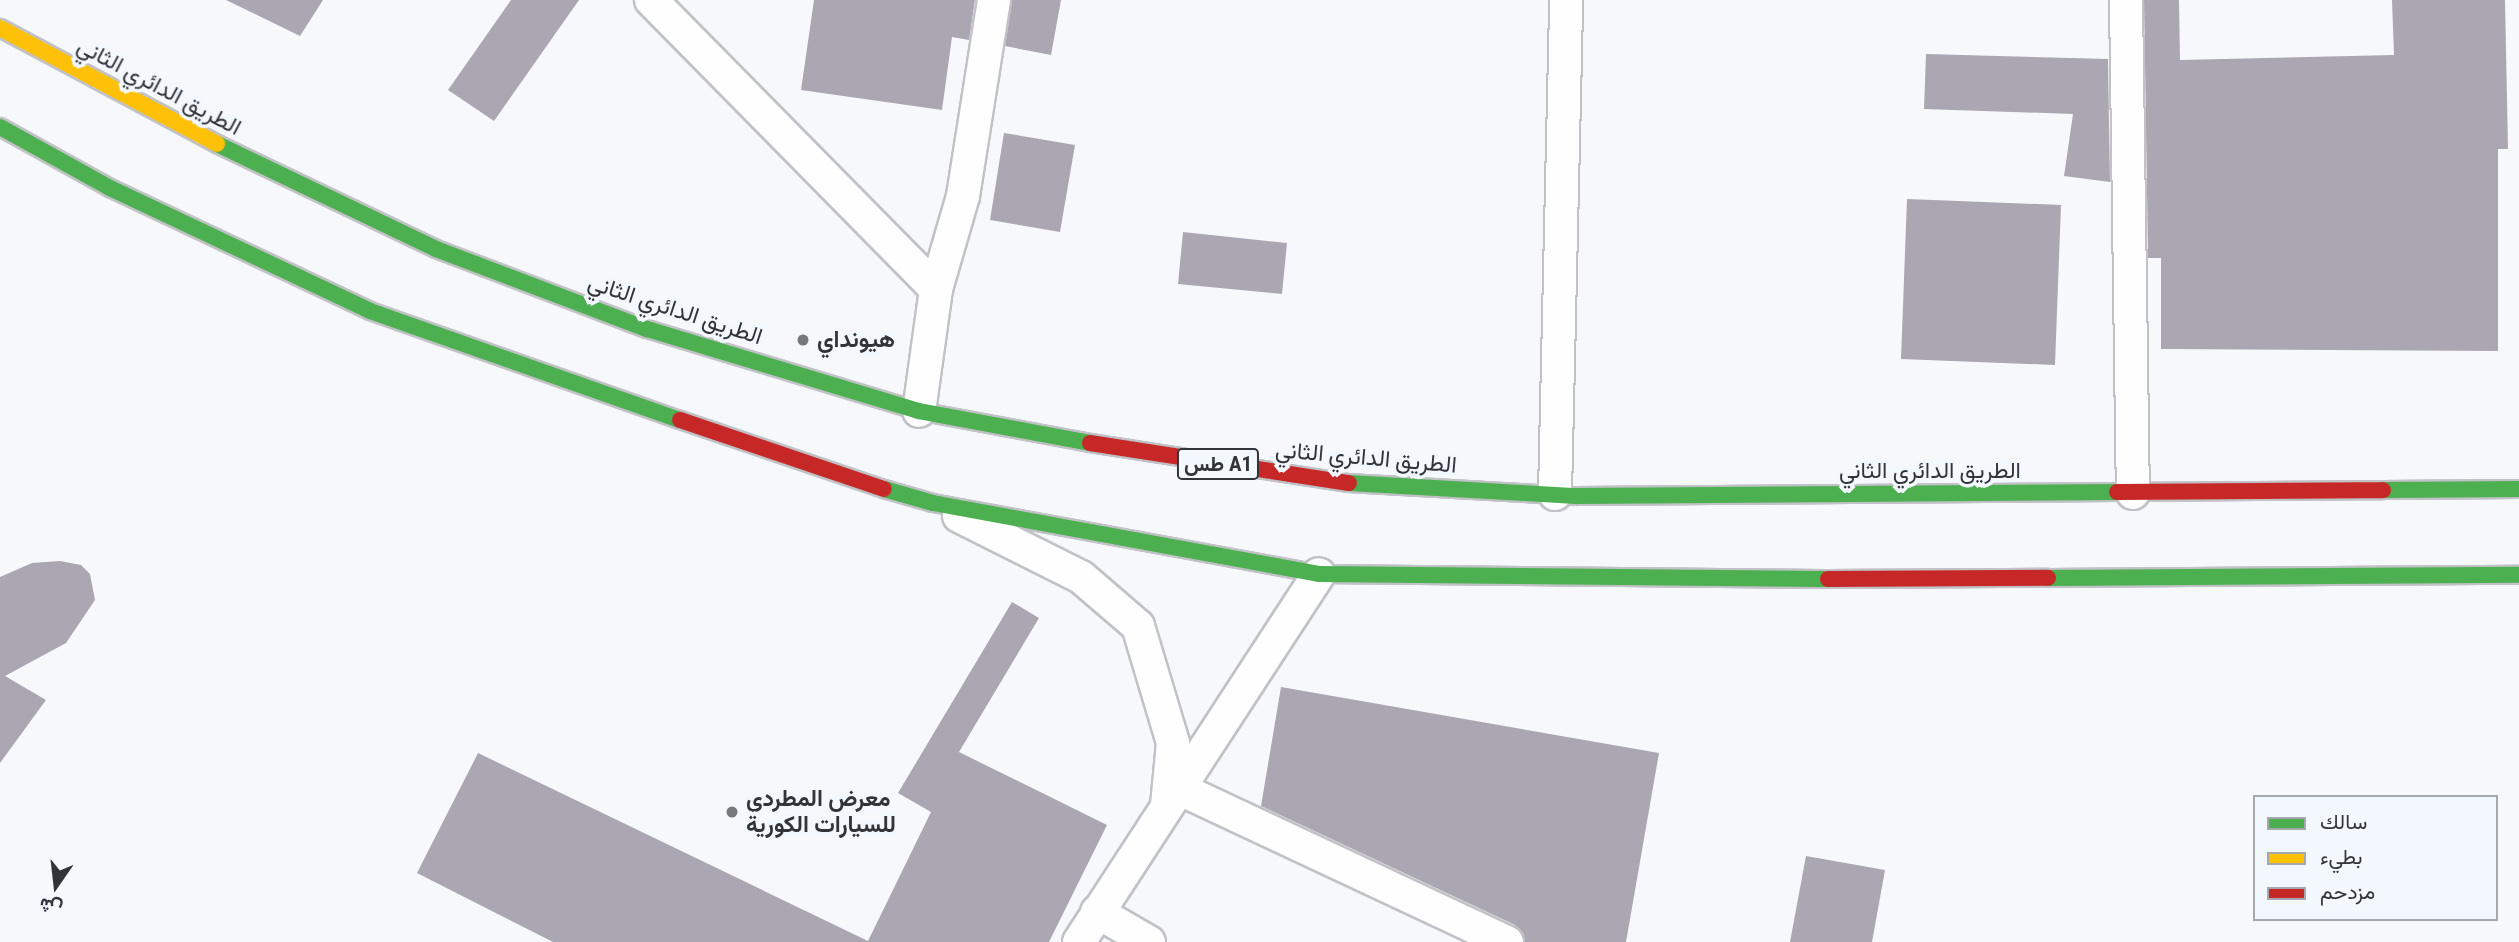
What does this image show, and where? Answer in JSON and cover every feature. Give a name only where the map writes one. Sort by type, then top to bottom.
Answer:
[{"type":"highway","name":"الطريق الدائري الثاني","points":[[0,28],[159,116],[436,249],[648,329],[919,411],[1326,482],[1555,494],[2519,489]]},
{"type":"highway","points":[[0,127],[110,188],[370,311],[811,467],[933,503],[1319,574],[1822,579],[2519,575]]},
{"type":"street","points":[[651,0],[936,289]]},
{"type":"street","points":[[919,411],[936,289],[963,196],[994,0]]},
{"type":"street","points":[[1555,494],[1566,0]]},
{"type":"street","points":[[2126,0],[2133,493]]},
{"type":"street","points":[[933,503],[1081,577],[1138,626],[1172,743],[1173,799]]},
{"type":"street","points":[[1079,942],[1319,574]]},
{"type":"street","points":[[1173,799],[1507,942]]},
{"type":"street","points":[[1097,912],[1149,942]]},
{"type":"building","points":[[226,0],[323,0],[300,36]]},
{"type":"building","points":[[511,0],[579,0],[494,121],[448,90]]},
{"type":"building","points":[[814,0],[975,0],[969,40],[952,37],[942,110],[801,90]]},
{"type":"building","points":[[1012,0],[1061,0],[1051,55],[1005,46]]},
{"type":"building","points":[[2144,0],[2179,0],[2180,60],[2394,55],[2392,0],[2505,0],[2508,149],[2498,149],[2498,351],[2161,349],[2161,258],[2148,258]]},
{"type":"building","points":[[1926,54],[2108,59],[2110,182],[2064,176],[2073,114],[1924,109]]},
{"type":"building","points":[[1004,133],[1075,145],[1060,232],[990,220]]},
{"type":"building","points":[[1907,199],[2061,205],[2055,365],[1901,359]]},
{"type":"building","points":[[1183,232],[1287,243],[1282,294],[1178,284]]},
{"type":"building","points":[[60,561],[81,565],[90,574],[95,600],[66,643],[5,676],[46,700],[0,763],[0,577],[32,563]]},
{"type":"building","points":[[1012,602],[1039,618],[959,752],[1107,825],[1049,942],[553,942],[417,873],[478,753],[868,941],[931,812],[898,793]]},
{"type":"building","points":[[1281,687],[1659,753],[1626,942],[1525,942],[1515,925],[1261,806]]},
{"type":"building","points":[[1806,856],[1885,870],[1872,942],[1790,942]]},
{"type":"traffic: fast","points":[[0,127],[110,188],[370,311],[680,420]]},
{"type":"traffic: fast","points":[[217,144],[436,249],[647,329],[919,411],[1090,443]]},
{"type":"traffic: fast","points":[[1349,483],[1577,496],[2117,492]]},
{"type":"traffic: fast","points":[[884,489],[933,503],[1319,574],[1828,579]]},
{"type":"traffic: fast","points":[[2383,490],[2519,489]]},
{"type":"traffic: fast","points":[[2048,578],[2519,575]]},
{"type":"traffic: slow","points":[[0,28],[217,144]]},
{"type":"traffic: jam","points":[[680,420],[884,489]]},
{"type":"traffic: jam","points":[[1090,443],[1349,483]]},
{"type":"traffic: jam","points":[[2117,492],[2383,490]]},
{"type":"traffic: jam","points":[[1828,579],[2048,578]]},
{"type":"place","name":"هيونداي","points":[[803,340]]},
{"type":"place","name":"معرض المطردي للسيارات الكورية","points":[[732,812]]}]
